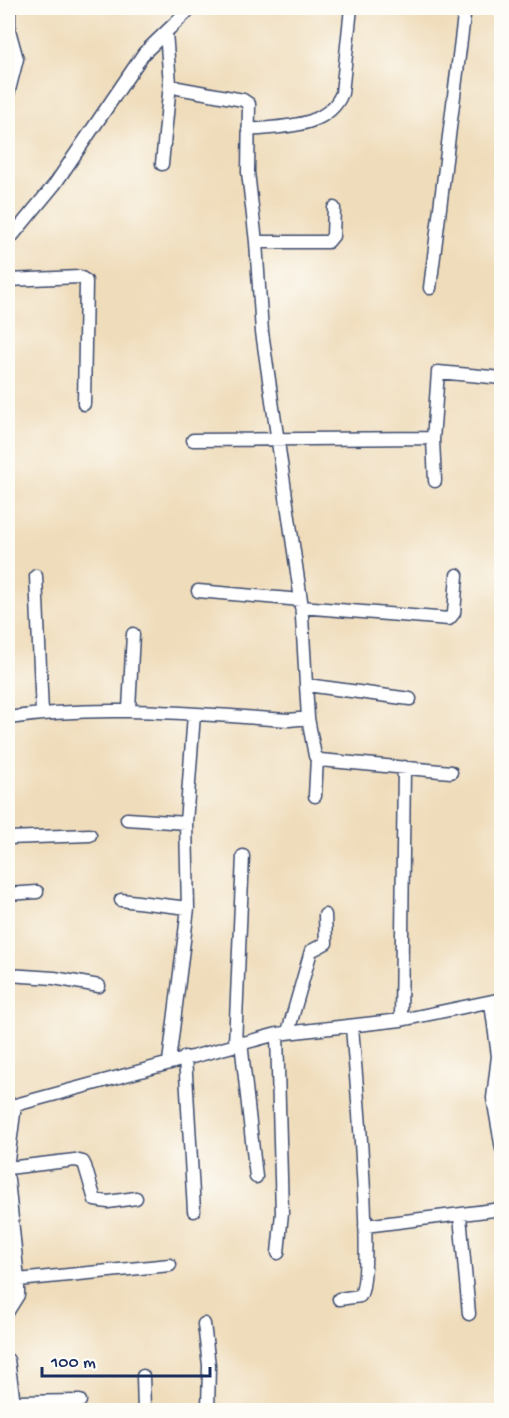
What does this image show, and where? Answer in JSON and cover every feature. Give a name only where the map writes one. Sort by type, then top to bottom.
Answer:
[{"type":"street","points":[[8,94],[16,59],[9,30],[9,8]]},
{"type":"street","points":[[8,241],[55,184],[144,53],[191,8]]},
{"type":"street","points":[[248,130],[294,125],[318,118],[338,102],[342,93],[351,8]]},
{"type":"street","points":[[430,288],[465,8]]},
{"type":"street","points":[[162,164],[170,84],[166,32]]},
{"type":"street","points":[[170,84],[178,88],[243,100],[249,104],[248,172],[256,242],[262,332],[301,604],[308,718],[317,758],[315,796]]},
{"type":"street","points":[[256,242],[327,242],[333,236],[334,208]]},
{"type":"street","points":[[8,280],[80,277],[86,281],[84,404]]},
{"type":"street","points":[[435,481],[433,440],[438,372],[501,378]]},
{"type":"street","points":[[193,440],[420,437],[433,440]]},
{"type":"street","points":[[198,591],[449,619],[454,613],[456,575]]},
{"type":"street","points":[[36,576],[42,713]]},
{"type":"street","points":[[129,709],[133,634]]},
{"type":"street","points":[[307,685],[410,699]]},
{"type":"street","points":[[8,718],[42,713],[129,709],[289,720],[308,718]]},
{"type":"street","points":[[169,1062],[188,908],[186,823],[194,714]]},
{"type":"street","points":[[317,758],[451,772]]},
{"type":"street","points":[[401,1020],[404,767]]},
{"type":"street","points":[[128,819],[186,823]]},
{"type":"street","points":[[8,838],[90,835]]},
{"type":"street","points":[[243,856],[238,1043],[256,1177]]},
{"type":"street","points":[[8,894],[37,892]]},
{"type":"street","points":[[121,900],[188,908]]},
{"type":"street","points":[[278,1253],[282,1213],[282,1033],[310,951],[326,943],[325,915]]},
{"type":"street","points":[[8,975],[54,978],[99,986]]},
{"type":"street","points":[[8,1160],[11,1106],[185,1057],[282,1033],[401,1020],[496,1001],[498,1056],[493,1098],[501,1149]]},
{"type":"street","points":[[339,1299],[360,1296],[364,1290],[366,1226],[352,1027]]},
{"type":"street","points":[[185,1057],[195,1211]]},
{"type":"street","points":[[8,1168],[75,1160],[82,1162],[85,1166],[95,1200],[108,1202],[136,1198]]},
{"type":"street","points":[[8,1179],[18,1280],[18,1295],[8,1311]]},
{"type":"street","points":[[366,1226],[460,1216],[501,1209]]},
{"type":"street","points":[[460,1216],[469,1314]]},
{"type":"street","points":[[18,1280],[170,1264]]},
{"type":"street","points":[[204,1324],[209,1365],[208,1410]]},
{"type":"street","points":[[8,1360],[15,1406],[80,1401]]},
{"type":"street","points":[[144,1376],[144,1410]]}]
